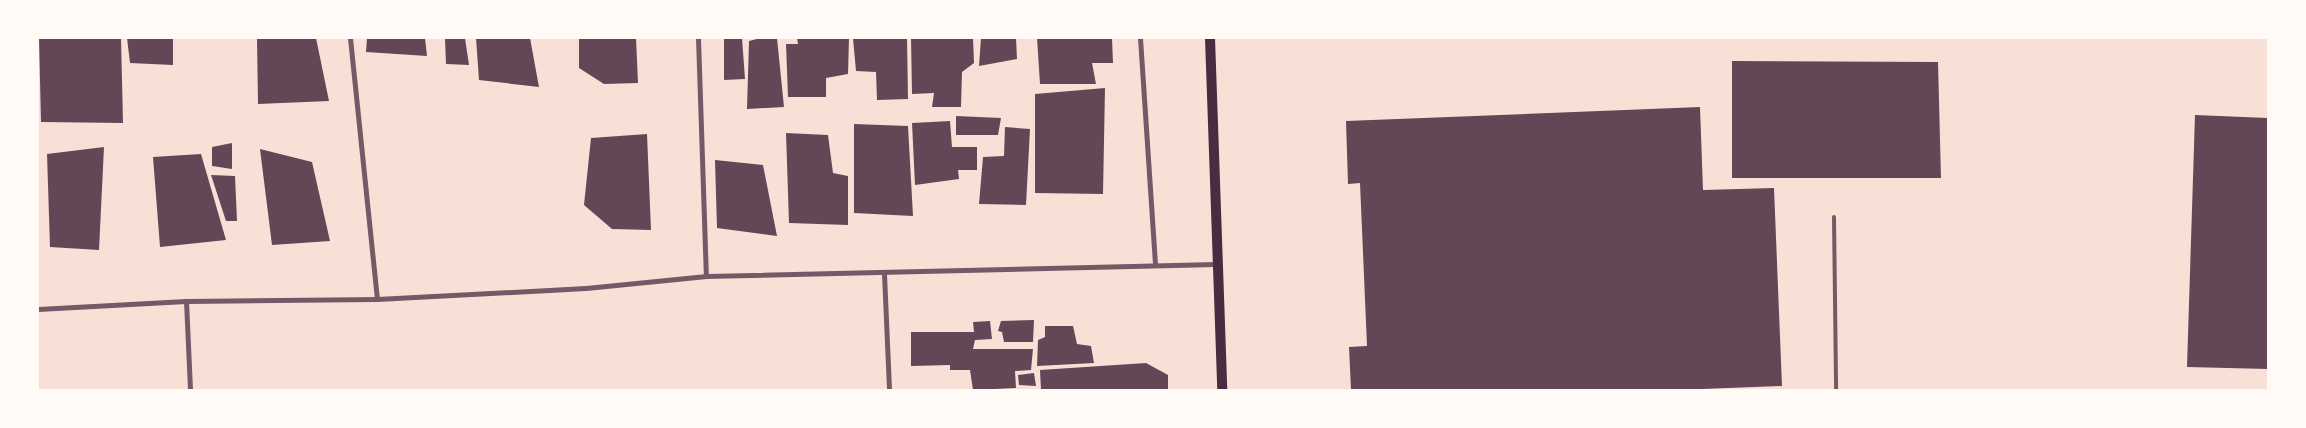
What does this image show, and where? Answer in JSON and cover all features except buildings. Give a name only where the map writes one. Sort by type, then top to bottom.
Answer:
[{"type":"main road","points":[[1210,38],[1216,264],[1222,390]]},
{"type":"street","points":[[350,38],[377,299]]},
{"type":"street","points":[[698,38],[706,276]]},
{"type":"street","points":[[1140,38],[1155,265]]},
{"type":"street","points":[[38,309],[186,301],[377,299],[586,288],[706,276],[884,274],[1216,264]]},
{"type":"street","points":[[884,274],[889,390]]},
{"type":"street","points":[[186,301],[190,390]]},
{"type":"lane","points":[[1834,217],[1836,390]]}]
